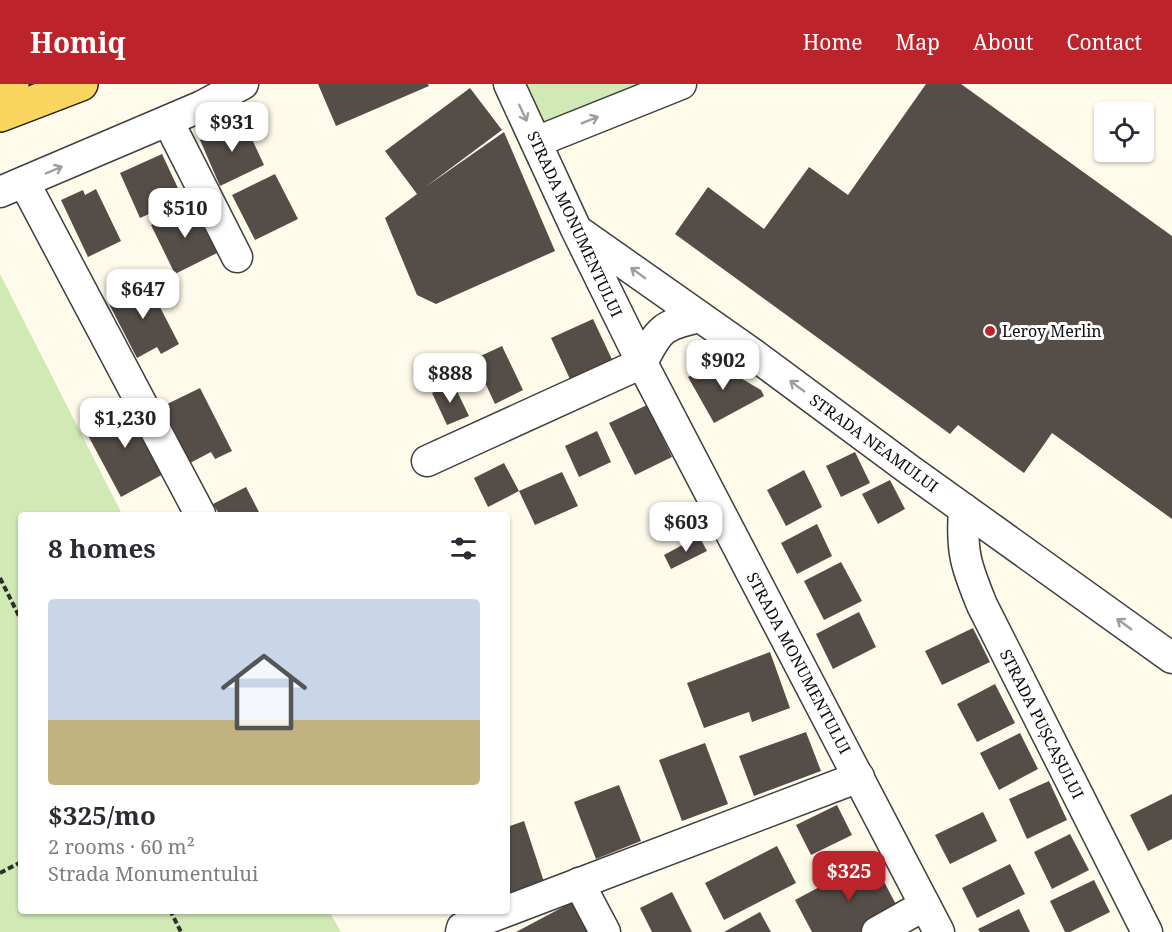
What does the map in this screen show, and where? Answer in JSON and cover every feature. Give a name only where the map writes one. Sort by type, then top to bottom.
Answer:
[{"type":"main road","points":[[0,89],[12,84]]},
{"type":"main road","points":[[0,115],[81,84]]},
{"type":"street","points":[[199,512],[12,187],[221,98],[243,84]]},
{"type":"street","name":"STRADA MONUMENTULUI","points":[[509,84],[576,229],[642,363],[939,932]]},
{"type":"street","points":[[536,142],[681,84]]},
{"type":"street","points":[[168,121],[237,258]]},
{"type":"street","name":"STRADA NEAMULUI","points":[[576,229],[753,354],[1172,658]]},
{"type":"street","points":[[427,461],[642,363],[655,338],[672,323],[700,317]]},
{"type":"street","name":"STRADA PUȘCAȘULUI","points":[[964,509],[962,537],[964,559],[982,605],[1147,932]]},
{"type":"street","points":[[510,910],[859,777]]},
{"type":"street","points":[[579,883],[605,932]]},
{"type":"street","points":[[877,932],[925,905]]},
{"type":"street","points":[[461,932],[462,928],[498,914]]},
{"type":"path","points":[[0,578],[18,614]]},
{"type":"path","points":[[0,873],[18,864]]},
{"type":"path","points":[[172,914],[181,932]]},
{"type":"green space","points":[[509,84],[681,84],[536,142]]},
{"type":"green space","points":[[0,274],[121,512],[18,512],[18,914],[331,914],[341,932],[0,932]]},
{"type":"building","points":[[318,84],[428,84],[429,86],[336,126]]},
{"type":"building","name":"Leroy Merlin","points":[[926,84],[961,84],[1172,236],[1172,519],[1052,433],[1024,473],[958,425],[950,434],[675,234],[708,187],[764,229],[809,167],[848,195]]},
{"type":"building","points":[[470,88],[502,130],[424,188],[504,132],[555,251],[436,304],[417,295],[385,218],[417,194],[385,151]]},
{"type":"building","points":[[243,120],[264,165],[220,186],[200,140]]},
{"type":"building","points":[[162,154],[183,199],[140,218],[120,173]]},
{"type":"building","points":[[275,174],[298,219],[255,240],[232,195]]},
{"type":"building","points":[[96,189],[121,241],[88,257],[61,200],[83,190],[85,195]]},
{"type":"building","points":[[195,204],[219,252],[175,274],[151,225]]},
{"type":"building","points":[[146,280],[179,344],[161,354],[157,347],[137,358],[107,300]]},
{"type":"building","points":[[593,319],[617,370],[575,390],[551,338]]},
{"type":"building","points":[[502,346],[523,390],[495,404],[474,359]]},
{"type":"building","points":[[715,363],[761,390],[764,396],[714,423],[688,377]]},
{"type":"building","points":[[453,383],[469,416],[447,425],[432,393]]},
{"type":"building","points":[[200,388],[232,451],[215,459],[211,452],[190,463],[161,407]]},
{"type":"building","points":[[129,402],[167,472],[121,497],[83,426]]},
{"type":"building","points":[[647,405],[672,457],[635,475],[609,423]]},
{"type":"building","points":[[597,431],[611,462],[579,477],[565,446]]},
{"type":"building","points":[[855,452],[870,483],[841,497],[826,466]]},
{"type":"building","points":[[504,463],[519,491],[488,507],[474,478]]},
{"type":"building","points":[[804,470],[822,507],[786,526],[767,490]]},
{"type":"building","points":[[562,472],[578,506],[535,525],[519,491]]},
{"type":"building","points":[[890,480],[905,509],[878,524],[862,494]]},
{"type":"building","points":[[246,487],[259,512],[218,512],[213,504]]},
{"type":"building","points":[[817,524],[832,556],[797,574],[781,543]]},
{"type":"building","points":[[699,536],[707,551],[671,569],[664,555]]},
{"type":"building","points":[[841,562],[862,601],[824,620],[804,581]]},
{"type":"building","points":[[859,612],[876,647],[833,669],[816,634]]},
{"type":"building","points":[[973,628],[990,662],[942,685],[925,651]]},
{"type":"building","points":[[770,652],[790,708],[752,722],[749,712],[704,728],[687,683]]},
{"type":"building","points":[[995,684],[1015,723],[977,742],[957,704]]},
{"type":"building","points":[[806,732],[821,771],[754,796],[739,756]]},
{"type":"building","points":[[1020,733],[1038,769],[999,790],[980,753]]},
{"type":"building","points":[[705,743],[728,804],[682,821],[659,760]]},
{"type":"building","points":[[1049,781],[1067,820],[1027,839],[1009,799]]},
{"type":"building","points":[[619,785],[641,841],[596,859],[574,802]]},
{"type":"building","points":[[1172,794],[1172,839],[1148,851],[1130,815]]},
{"type":"building","points":[[837,805],[852,835],[811,855],[796,825]]},
{"type":"building","points":[[983,812],[997,841],[950,864],[935,835]]},
{"type":"building","points":[[524,821],[545,885],[510,896],[510,826]]},
{"type":"building","points":[[1070,834],[1089,870],[1052,889],[1034,852]]},
{"type":"building","points":[[777,846],[796,883],[724,920],[705,883]]},
{"type":"building","points":[[872,859],[900,912],[861,932],[812,932],[795,900]]},
{"type":"building","points":[[1010,864],[1025,894],[977,918],[962,888]]},
{"type":"building","points":[[1094,880],[1110,912],[1070,932],[1065,932],[1050,901]]},
{"type":"building","points":[[672,892],[692,932],[652,932],[640,908]]},
{"type":"building","points":[[580,898],[598,932],[516,932]]},
{"type":"building","points":[[1019,909],[1030,932],[980,932],[978,929]]},
{"type":"building","points":[[760,912],[771,932],[724,932]]},
{"type":"place","name":"Leroy Merlin","points":[[990,331]]}]
